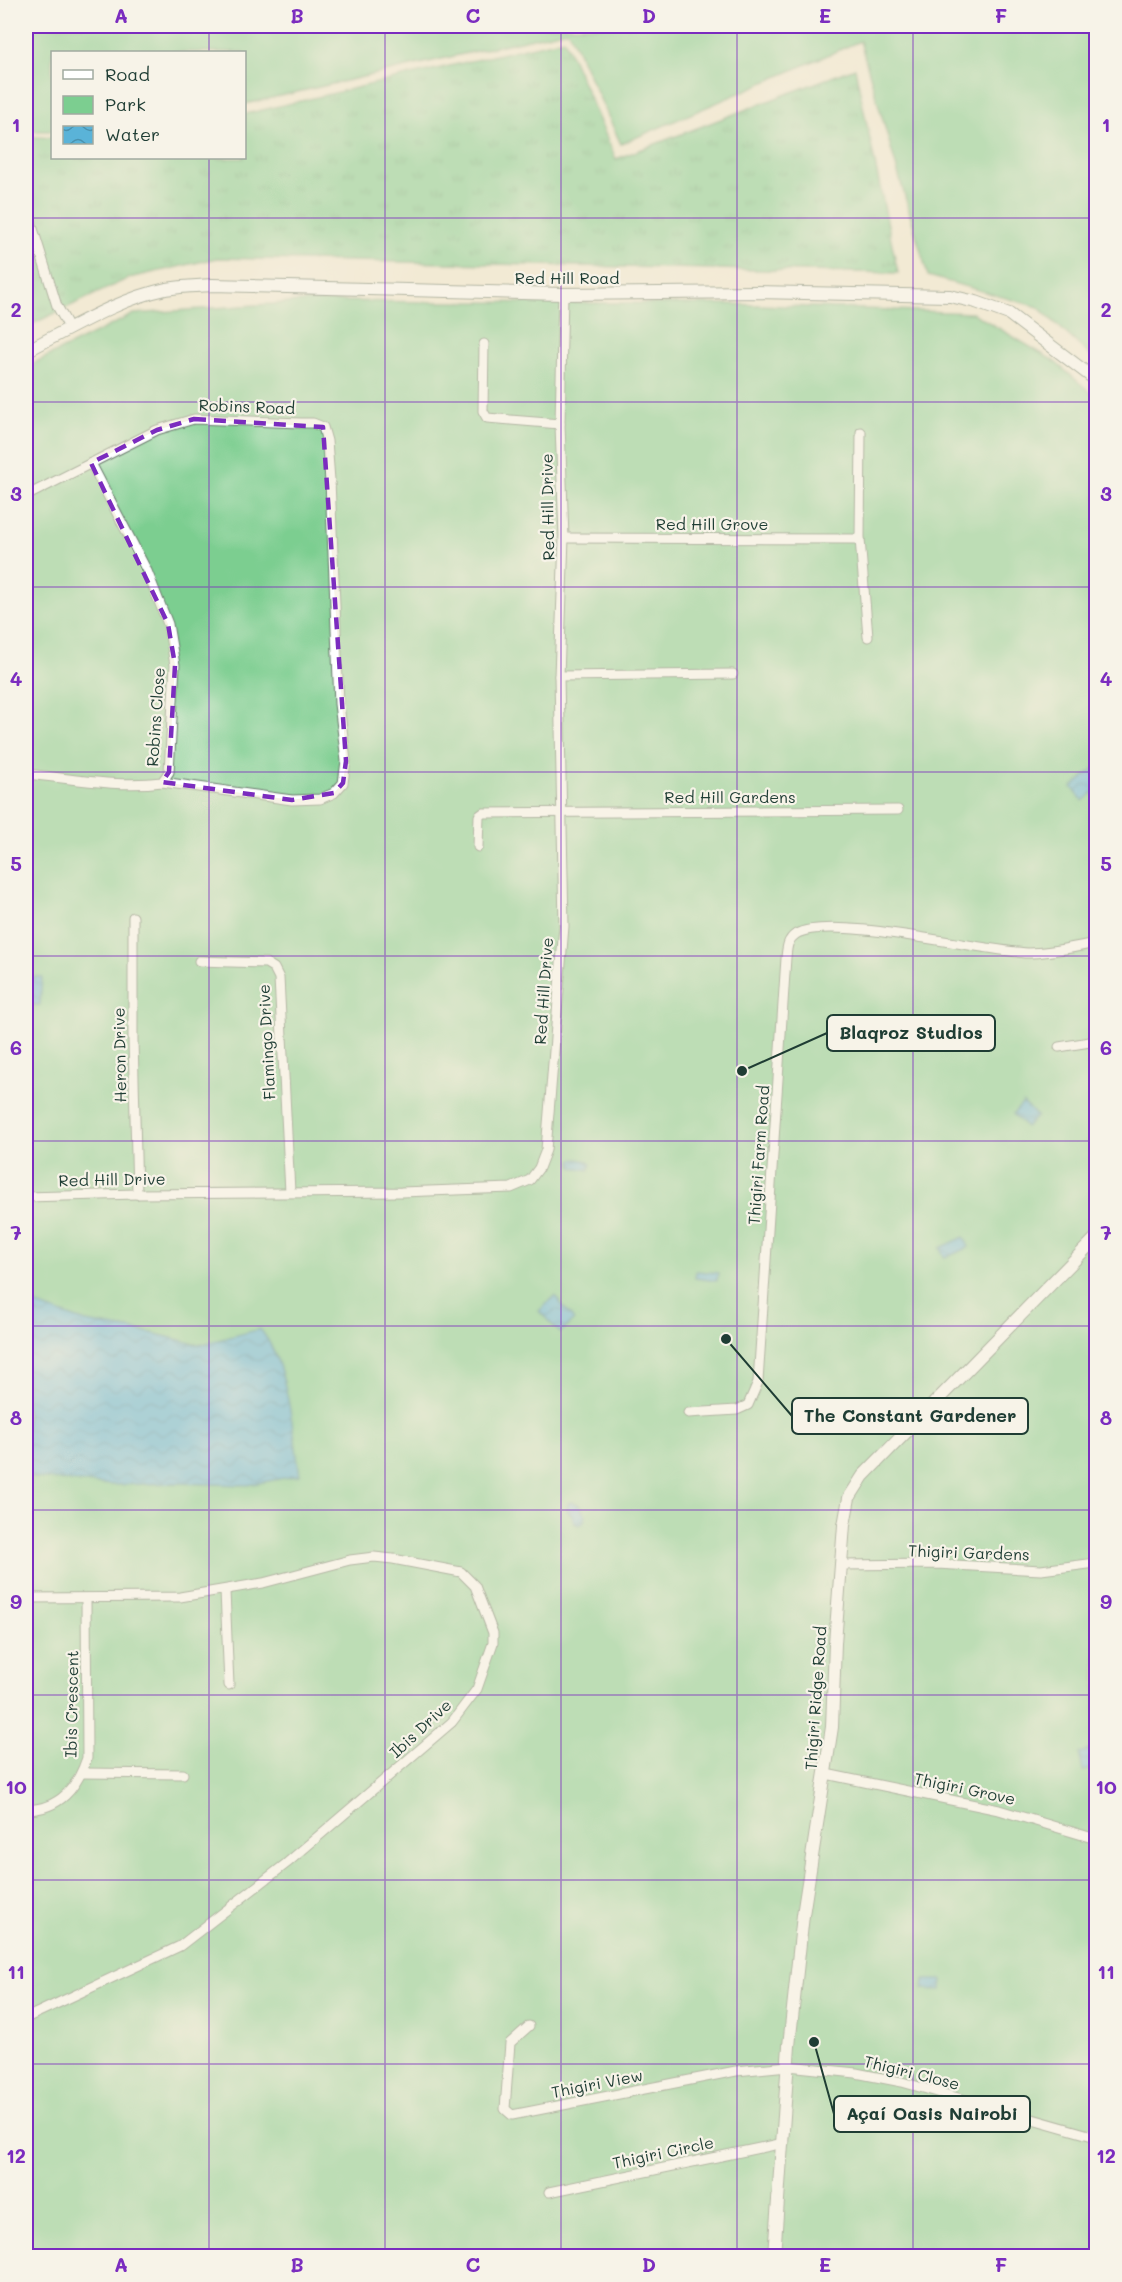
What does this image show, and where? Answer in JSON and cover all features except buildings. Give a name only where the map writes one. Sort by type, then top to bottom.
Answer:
[{"type":"street","points":[[26,206],[57,306],[70,329]]},
{"type":"street","name":"Red Hill Road","points":[[26,351],[129,300],[167,289],[212,285],[563,294],[756,292],[950,296],[997,309],[1022,324],[1096,380]]},
{"type":"street","name":"Red Hill Drive","points":[[26,1197],[401,1192],[511,1188],[523,1184],[534,1175],[546,1150],[564,926],[559,676],[564,538],[560,424],[563,294]]},
{"type":"street","points":[[484,344],[483,411],[485,416],[493,420],[560,424]]},
{"type":"street","name":"Robins Road","points":[[26,496],[157,430],[194,419],[313,423],[323,427],[327,441],[330,480],[339,704],[346,761],[343,783],[334,794],[320,799],[292,800],[162,782]]},
{"type":"street","points":[[861,432],[860,539],[868,637]]},
{"type":"street","name":"Robins Close","points":[[26,774],[119,783],[162,782],[169,772],[175,665],[168,624],[147,571],[91,463]]},
{"type":"street","points":[[1096,470],[1094,480],[1096,503]]},
{"type":"street","name":"Red Hill Grove","points":[[564,538],[860,539]]},
{"type":"street","points":[[559,676],[733,674]]},
{"type":"street","name":"Red Hill Gardens","points":[[478,847],[479,816],[483,813],[898,810]]},
{"type":"street","name":"Heron Drive","points":[[134,917],[133,1040],[137,1194]]},
{"type":"street","name":"Thigiri Farm Road","points":[[688,1413],[737,1410],[748,1405],[758,1382],[786,958],[787,945],[791,939],[809,930],[831,928],[1027,953],[1062,950],[1096,943]]},
{"type":"street","name":"Flamingo Drive","points":[[199,961],[266,963],[274,969],[279,978],[290,1192]]},
{"type":"street","points":[[1059,1047],[1096,1041]]},
{"type":"street","name":"Thigiri Ridge Road","points":[[774,2256],[788,2066],[807,1877],[832,1727],[841,1565],[849,1498],[863,1476],[1096,1238]]},
{"type":"street","name":"Ibis Drive","points":[[26,1598],[180,1597],[263,1583],[351,1560],[374,1557],[393,1558],[461,1572],[475,1586],[493,1633],[493,1643],[477,1689],[452,1722],[287,1863],[180,1946],[26,2018]]},
{"type":"street","name":"Thigiri Gardens","points":[[841,1565],[937,1564],[1041,1570],[1096,1563]]},
{"type":"street","points":[[225,1591],[229,1685]]},
{"type":"street","name":"Ibis Crescent","points":[[26,1810],[41,1810],[56,1803],[72,1789],[82,1773],[87,1758],[86,1599]]},
{"type":"street","points":[[82,1773],[183,1774]]},
{"type":"street","name":"Thigiri Grove","points":[[825,1774],[999,1810],[1096,1839]]},
{"type":"street","name":"Thigiri View","points":[[529,2026],[510,2043],[505,2109],[513,2115],[736,2071],[788,2066]]},
{"type":"street","name":"Thigiri Close","points":[[788,2066],[856,2073],[902,2082],[1096,2137]]},
{"type":"street","name":"Thigiri Circle","points":[[549,2192],[784,2143]]},
{"type":"highlighted area","points":[[194,419],[323,427],[346,761],[343,783],[334,793],[292,800],[162,782],[169,772],[175,665],[168,624],[91,463],[157,430]]},
{"type":"green space","points":[[26,26],[1096,26],[1096,361],[1038,307],[928,276],[860,41],[621,144],[568,30],[246,104],[246,51],[51,51],[51,131],[26,131]]},
{"type":"green space","points":[[564,39],[616,159],[855,68],[898,273],[217,258],[129,278],[26,327],[26,136],[51,138],[51,159],[246,159],[246,114]]},
{"type":"green space","points":[[312,301],[730,304],[973,313],[1054,361],[1096,397],[1096,2256],[26,2256],[26,367],[134,314]]},
{"type":"water","points":[[1096,767],[1096,790],[1083,801],[1072,787]]},
{"type":"water","points":[[28,977],[42,977],[40,1005],[27,1004]]},
{"type":"water","points":[[1023,1103],[1037,1116],[1026,1127],[1013,1114]]},
{"type":"water","points":[[572,1160],[588,1161],[591,1164],[589,1170],[572,1167]]},
{"type":"water","points":[[964,1237],[969,1247],[945,1258],[940,1248]]},
{"type":"water","points":[[696,1271],[718,1273],[717,1281],[695,1278]]},
{"type":"water","points":[[555,1296],[574,1320],[560,1333],[539,1311]]},
{"type":"water","points":[[26,1301],[86,1322],[152,1333],[199,1345],[260,1329],[277,1360],[283,1379],[292,1419],[300,1475],[248,1485],[175,1483],[111,1485],[26,1477]]},
{"type":"water","points":[[568,1503],[578,1504],[586,1516],[583,1523],[579,1525],[574,1523],[567,1511]]},
{"type":"water","points":[[1090,1750],[1095,1768],[1083,1771],[1079,1753]]},
{"type":"water","points":[[924,1980],[942,1980],[941,1990],[923,1989]]},
{"type":"place","name":"Blaqroz Studios","points":[[742,1071]]},
{"type":"place","name":"The Constant Gardener","points":[[726,1339]]},
{"type":"place","name":"Açaí Oasis Nairobi","points":[[814,2042]]}]
